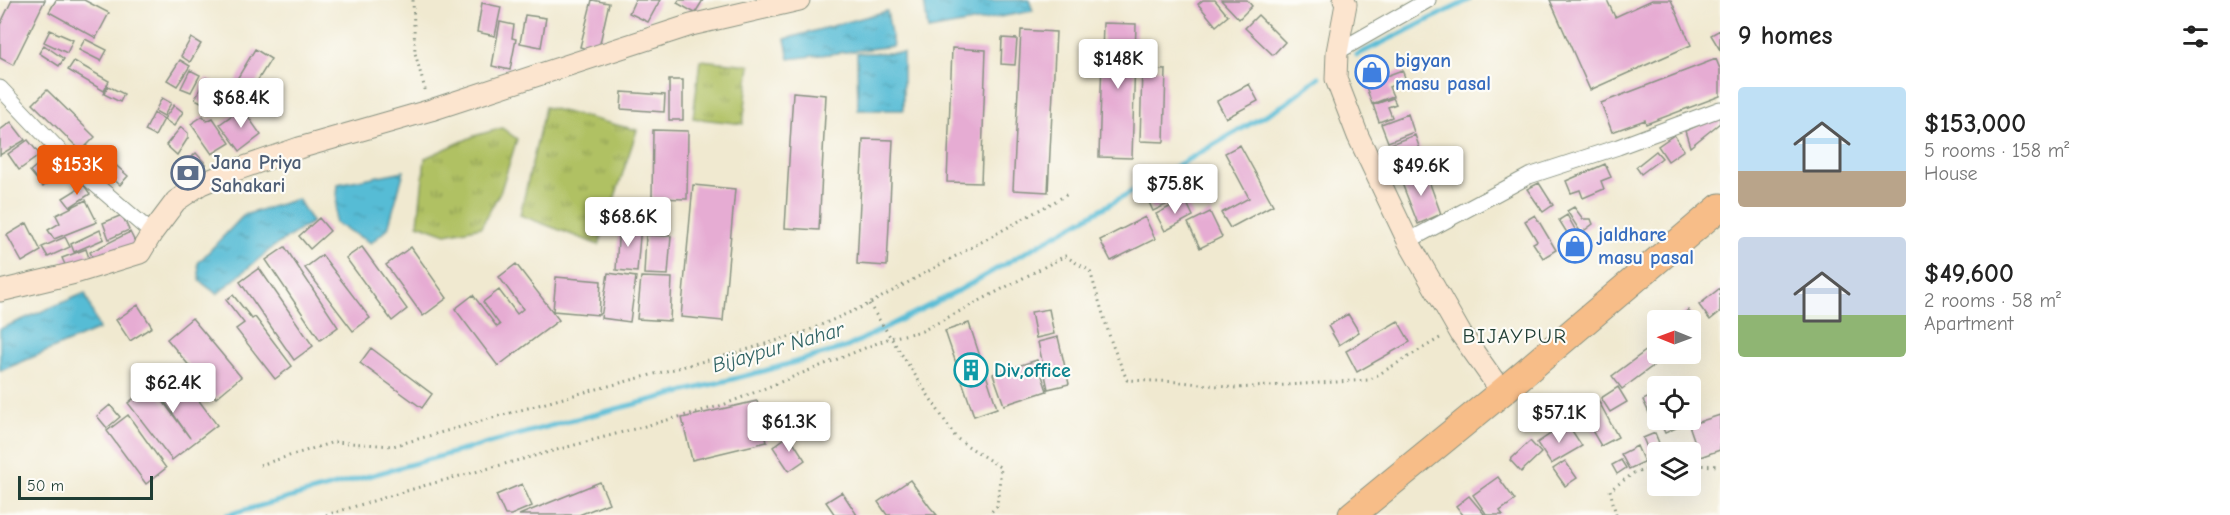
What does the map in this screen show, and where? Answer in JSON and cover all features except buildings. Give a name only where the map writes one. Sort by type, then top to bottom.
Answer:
[{"type":"highway","points":[[1352,515],[1502,392],[1720,207]]},
{"type":"main road","points":[[0,291],[75,273],[140,253],[152,232],[176,201],[201,184],[299,148],[431,110],[691,25],[799,0]]},
{"type":"main road","points":[[1344,0],[1347,4],[1337,52],[1336,79],[1358,136],[1408,241],[1461,334],[1502,392]]},
{"type":"street","points":[[1337,52],[1428,0]]},
{"type":"street","points":[[0,88],[75,167],[152,232]]},
{"type":"street","points":[[1408,241],[1529,176],[1618,147],[1720,109]]},
{"type":"path","points":[[413,0],[416,53],[431,110]]},
{"type":"path","points":[[260,465],[334,442],[393,446],[805,332],[869,304],[1068,194]]},
{"type":"path","points":[[326,515],[723,405],[890,338],[922,331],[1065,256],[1090,272],[1112,344],[1127,380],[1182,382],[1236,388],[1369,380],[1440,338],[1435,328]]},
{"type":"path","points":[[869,304],[956,438],[1001,468],[997,506],[988,515]]},
{"type":"path","points":[[1701,465],[1720,466]]},
{"type":"path","points":[[1616,515],[1610,490],[1634,473],[1647,470]]},
{"type":"green space","points":[[700,60],[750,65],[743,124],[693,118]]},
{"type":"green space","points":[[545,107],[637,130],[599,245],[520,215]]},
{"type":"green space","points":[[502,128],[517,139],[501,190],[481,227],[446,234],[418,224],[425,158],[474,136]]},
{"type":"water","points":[[1029,0],[1033,11],[928,30],[924,1]]},
{"type":"water","points":[[887,11],[893,46],[789,59],[785,39]]},
{"type":"water","points":[[857,53],[903,53],[903,110],[858,110]]},
{"type":"water","points":[[404,171],[388,228],[371,243],[335,223],[338,184]]},
{"type":"water","points":[[298,199],[312,222],[273,247],[217,294],[200,281],[198,263],[244,215]]},
{"type":"water","points":[[85,293],[99,329],[0,371],[0,329]]},
{"type":"waterway","name":"Bijaypur Nahar","points":[[1357,55],[1469,0]]},
{"type":"waterway","name":"Bijaypur Nahar","points":[[227,515],[847,347],[956,292],[1285,104],[1319,77]]},
{"type":"place","name":"bigyan masu pasal","points":[[1372,72]]},
{"type":"place","name":"Jana Priya Sahakari","points":[[188,173]]},
{"type":"place","name":"jaldhare masu pasal","points":[[1575,246]]},
{"type":"place","name":"Div,office","points":[[971,370]]},
{"type":"district","name":"BIJAYPUR","points":[[1515,336]]}]
